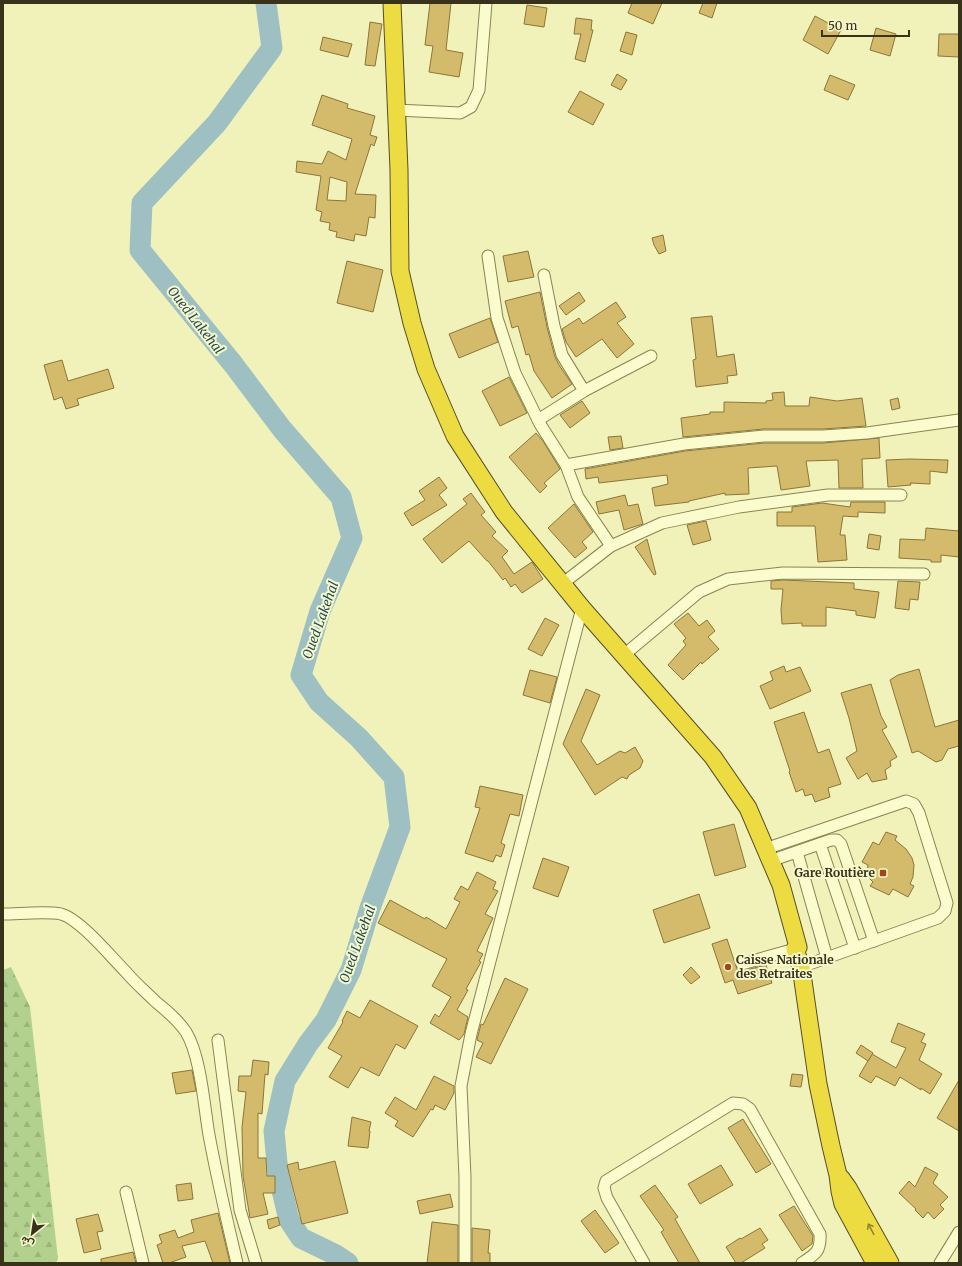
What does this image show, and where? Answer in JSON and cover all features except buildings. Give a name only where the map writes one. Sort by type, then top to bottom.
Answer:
[{"type":"highway","points":[[392,3],[399,170],[400,271],[412,323],[426,369],[455,436],[504,512],[582,608],[713,757],[748,808],[780,885],[798,946],[795,948],[801,967],[818,1084],[838,1175],[840,1191],[844,1204],[875,1263]]},
{"type":"highway","points":[[838,1175],[848,1188],[890,1263]]},
{"type":"street","points":[[396,110],[460,113],[471,107],[479,90],[486,3]]},
{"type":"street","points":[[488,256],[497,318],[514,372],[538,420],[566,465],[578,497],[611,546]]},
{"type":"street","points":[[544,275],[554,326],[562,355],[584,391]]},
{"type":"street","points":[[538,420],[584,391],[651,356]]},
{"type":"street","points":[[566,465],[684,444],[764,436],[823,436],[867,433],[959,420]]},
{"type":"street","points":[[562,584],[611,546],[662,523],[739,507],[828,495],[901,495]]},
{"type":"street","points":[[624,655],[700,592],[728,579],[783,573],[924,574]]},
{"type":"street","points":[[465,1263],[465,1177],[461,1086],[471,1034],[582,608]]},
{"type":"street","points":[[768,855],[906,801],[914,804],[919,813],[947,903],[945,911],[938,918],[801,967]]},
{"type":"street","points":[[768,855],[797,852],[831,840],[837,840],[841,844],[874,941]]},
{"type":"street","points":[[820,844],[855,948]]},
{"type":"street","points":[[797,852],[828,958]]},
{"type":"street","points":[[3,914],[53,913],[68,917],[92,937],[139,987],[177,1021],[186,1033],[200,1077],[216,1174],[237,1263]]},
{"type":"street","points":[[742,964],[795,948]]},
{"type":"street","points":[[218,1040],[240,1210],[256,1263]]},
{"type":"street","points":[[644,1263],[607,1198],[604,1188],[606,1181],[733,1103],[743,1104],[750,1109],[820,1234],[821,1245],[817,1253],[802,1263]]},
{"type":"street","points":[[126,1192],[143,1263]]},
{"type":"street","points":[[940,1263],[959,1232]]},
{"type":"green space","points":[[11,967],[30,1007],[58,1259],[56,1263],[3,1263],[3,970]]},
{"type":"waterway","name":"Oued Lakehal","points":[[266,3],[272,48],[217,123],[142,203],[140,250],[233,364],[282,429],[341,497],[352,538],[320,611],[301,675],[319,702],[359,738],[394,777],[400,827],[370,908],[351,970],[326,1020],[308,1044],[285,1081],[274,1131],[278,1173],[289,1220],[301,1238],[336,1255],[348,1263]]},
{"type":"place","name":"Gare Routière","points":[[883,873]]},
{"type":"place","name":"Caisse Nationale des Retraites","points":[[728,967]]}]
